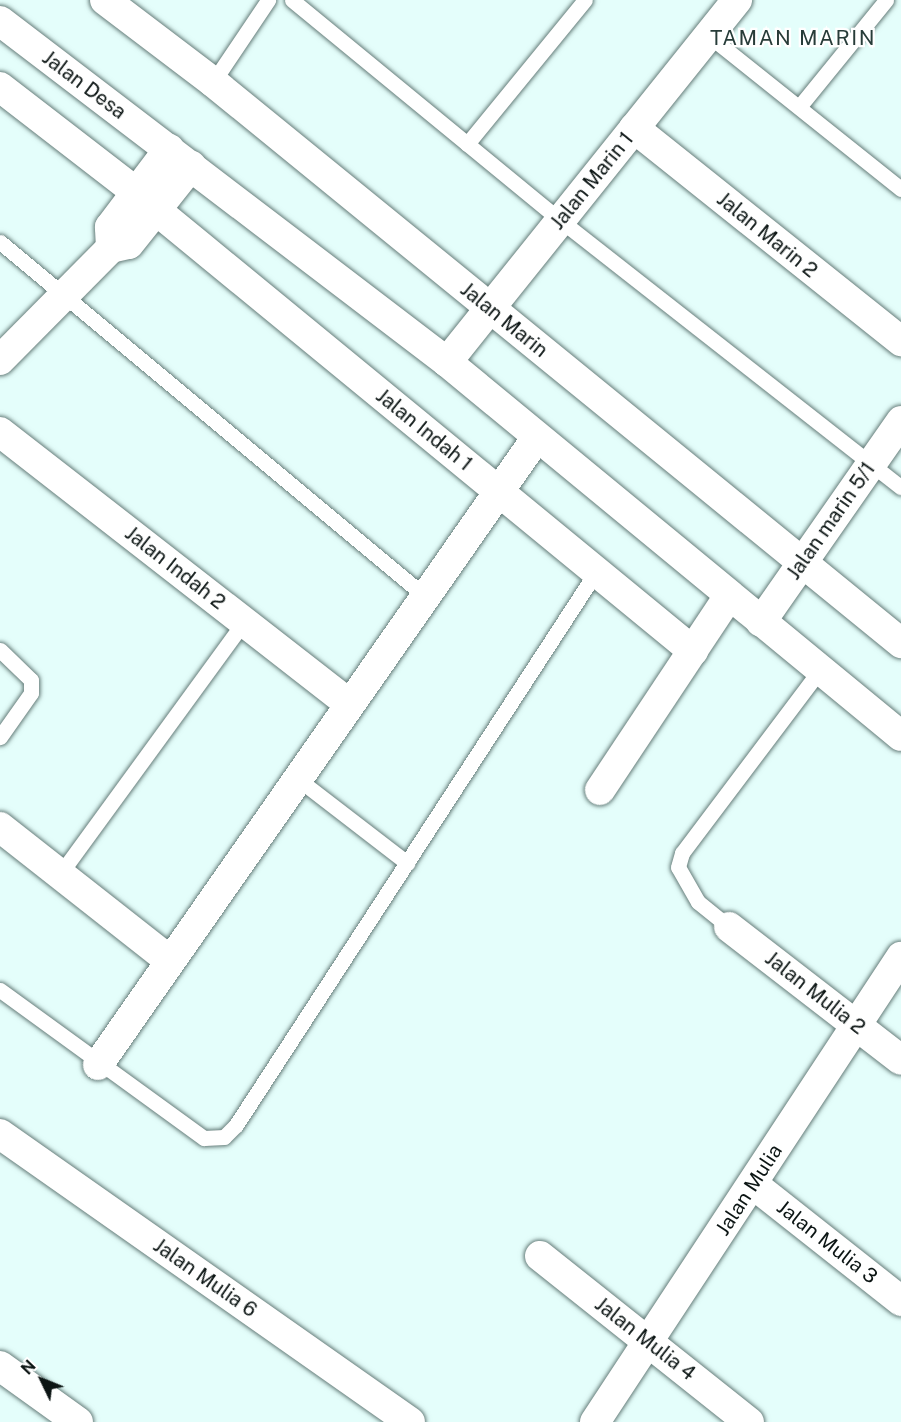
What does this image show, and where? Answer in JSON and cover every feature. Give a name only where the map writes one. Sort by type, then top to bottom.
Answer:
[{"type":"street","name":"Jalan Marin","points":[[105,0],[213,82],[901,643]]},
{"type":"street","name":"Jalan Marin 1","points":[[447,362],[737,0]]},
{"type":"street","name":"Jalan Desa","points":[[0,21],[447,362],[901,736]]},
{"type":"street","name":"Jalan Indah 1","points":[[0,87],[146,201],[693,651]]},
{"type":"street","name":"Jalan Marin 2","points":[[634,128],[901,341]]},
{"type":"street","points":[[0,360],[111,248],[129,244],[146,201],[180,157]]},
{"type":"street","name":"Jalan marin 5/1","points":[[760,622],[901,421]]},
{"type":"street","name":"Jalan Indah 2","points":[[0,432],[350,704]]},
{"type":"street","points":[[98,1065],[537,437]]},
{"type":"street","points":[[600,790],[729,596]]},
{"type":"street","points":[[0,827],[170,961]]},
{"type":"street","name":"Jalan Mulia 2","points":[[729,927],[901,1060]]},
{"type":"street","name":"Jalan Mulia","points":[[595,1422],[650,1342],[901,957]]},
{"type":"street","name":"Jalan Mulia 6","points":[[0,1134],[375,1412],[410,1422]]},
{"type":"street","name":"Jalan Mulia 3","points":[[753,1184],[901,1301]]},
{"type":"street","name":"Jalan Mulia 4","points":[[540,1256],[749,1422]]},
{"type":"street","points":[[0,1366],[78,1422]]},
{"type":"lane","points":[[213,82],[268,0]]},
{"type":"lane","points":[[292,0],[560,220],[901,487]]},
{"type":"lane","points":[[467,144],[585,0]]},
{"type":"lane","points":[[799,107],[886,0]]},
{"type":"lane","points":[[708,35],[901,189]]},
{"type":"lane","points":[[0,242],[66,294],[426,597]]},
{"type":"lane","points":[[0,990],[98,1065],[204,1138],[224,1137],[236,1125],[596,572]]},
{"type":"lane","points":[[60,874],[244,622]]},
{"type":"lane","points":[[0,650],[31,680],[31,693],[0,737]]},
{"type":"lane","points":[[729,927],[698,902],[678,867],[682,853],[820,670]]},
{"type":"lane","points":[[298,779],[407,863]]},
{"type":"district","name":"TAMAN MARIN","points":[[793,38]]}]
